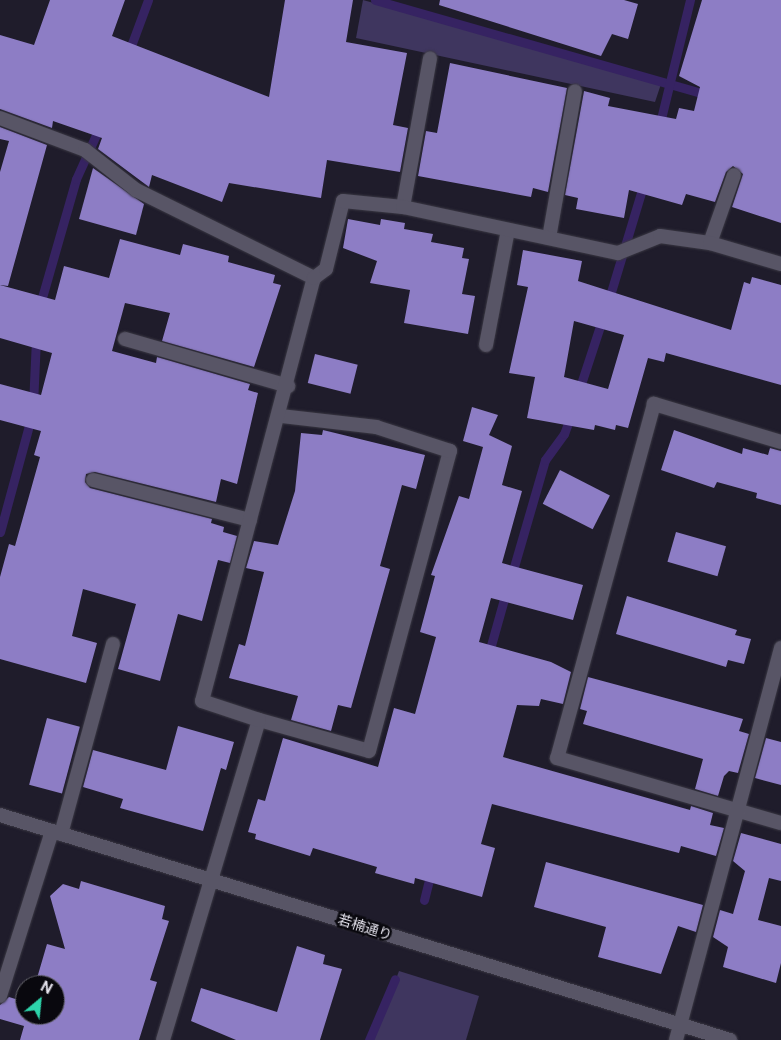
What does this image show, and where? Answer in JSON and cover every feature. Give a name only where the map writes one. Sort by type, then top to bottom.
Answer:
[{"type":"street","points":[[403,207],[430,58]]},
{"type":"street","points":[[548,238],[575,91]]},
{"type":"street","points":[[0,118],[85,150],[99,158],[136,190],[314,278]]},
{"type":"street","points":[[710,243],[734,175]]},
{"type":"street","points":[[281,416],[376,427],[450,451],[369,751],[259,720],[202,701],[250,520],[281,416],[314,278],[326,269],[343,201],[403,207],[618,254],[660,236],[710,243],[781,264]]},
{"type":"street","points":[[486,345],[508,230]]},
{"type":"street","points":[[126,339],[288,386]]},
{"type":"street","points":[[781,442],[654,404],[557,758],[781,823]]},
{"type":"street","points":[[93,480],[250,520]]},
{"type":"street","points":[[0,996],[57,832],[113,644]]},
{"type":"street","points":[[676,1040],[682,1025],[781,648]]},
{"type":"street","points":[[163,1040],[214,881],[259,720]]},
{"type":"street","name":"若楠通り","points":[[0,815],[730,1040]]},
{"type":"shaded area","points":[[363,0],[661,84],[655,102],[356,38]]},
{"type":"shaded area","points":[[399,971],[479,996],[466,1040],[373,1040]]},
{"type":"building","points":[[50,0],[125,0],[112,36],[269,97],[285,0],[353,0],[346,42],[407,53],[393,125],[408,128],[400,172],[327,160],[321,198],[229,183],[222,202],[152,175],[149,187],[98,149],[102,138],[53,121],[52,128],[0,109],[0,35],[34,45]]},
{"type":"building","points":[[440,0],[624,0],[638,4],[628,39],[612,34],[601,56],[439,5]]},
{"type":"building","points":[[702,0],[781,0],[781,223],[732,207],[743,174],[733,166],[726,172],[715,202],[686,194],[682,205],[629,190],[624,218],[576,209],[578,198],[565,195],[584,91],[610,98],[608,106],[676,119],[679,108],[694,111],[700,87],[679,76]]},
{"type":"building","points":[[450,63],[567,88],[548,192],[533,188],[531,197],[418,176],[426,131],[437,133]]},
{"type":"building","points":[[0,127],[47,145],[8,286],[0,285],[0,172],[9,141],[0,139]]},
{"type":"building","points":[[93,168],[144,204],[136,235],[79,219]]},
{"type":"building","points":[[348,219],[380,225],[381,219],[405,223],[404,229],[433,234],[431,242],[464,248],[462,258],[469,259],[462,294],[475,296],[468,334],[404,323],[410,290],[370,283],[377,261],[343,248]]},
{"type":"building","points":[[120,239],[180,255],[183,244],[229,256],[228,262],[275,275],[273,283],[281,285],[254,367],[162,341],[170,313],[125,303],[112,351],[156,363],[157,357],[250,384],[248,390],[258,393],[237,484],[221,479],[216,502],[95,472],[86,474],[85,482],[90,488],[212,519],[211,523],[224,527],[223,532],[237,536],[230,563],[218,560],[202,621],[178,614],[160,681],[118,669],[136,604],[83,589],[72,636],[97,643],[86,683],[0,659],[0,577],[9,544],[15,546],[40,457],[34,455],[41,431],[0,420],[0,384],[41,395],[52,353],[0,338],[0,285],[55,300],[64,266],[109,278]]},
{"type":"building","points":[[523,250],[582,261],[578,281],[731,330],[744,282],[750,284],[752,277],[781,285],[781,385],[666,353],[664,362],[648,358],[628,428],[616,425],[615,430],[595,425],[594,430],[527,418],[535,377],[509,373],[528,287],[517,285]],"holes":[[[574,321],[624,335],[608,389],[564,377]]]},
{"type":"building","points":[[315,354],[358,365],[350,394],[308,383]]},
{"type":"building","points":[[472,407],[498,415],[489,435],[512,446],[502,485],[522,491],[502,563],[583,585],[573,620],[491,598],[479,642],[551,662],[571,672],[563,704],[541,699],[539,706],[517,705],[503,757],[690,810],[691,806],[713,813],[710,825],[724,828],[716,856],[681,846],[679,853],[492,804],[481,844],[495,848],[482,897],[415,878],[414,884],[375,873],[377,867],[313,848],[310,856],[255,839],[256,834],[248,832],[258,799],[265,801],[283,738],[378,767],[394,708],[415,714],[436,637],[420,632],[435,576],[431,575],[459,496],[469,499],[483,447],[463,441]]},
{"type":"building","points":[[323,430],[425,455],[416,489],[402,485],[380,566],[390,569],[351,708],[338,705],[331,731],[291,720],[298,696],[229,678],[239,644],[245,646],[264,572],[246,568],[254,541],[278,545],[295,491],[301,433],[322,435]]},
{"type":"building","points":[[674,430],[742,454],[743,448],[768,455],[770,448],[781,451],[781,505],[756,498],[757,493],[717,482],[714,488],[661,470]]},
{"type":"building","points":[[560,470],[610,495],[593,529],[543,504]]},
{"type":"building","points":[[676,532],[726,546],[717,576],[667,562]]},
{"type":"building","points":[[627,596],[737,630],[735,635],[751,639],[744,664],[728,660],[726,667],[616,634]]},
{"type":"building","points":[[588,677],[743,719],[739,731],[749,734],[738,773],[729,771],[724,776],[718,796],[695,789],[703,759],[583,724],[587,711],[580,709]]},
{"type":"building","points":[[47,718],[80,727],[62,793],[29,785]]},
{"type":"building","points":[[178,726],[234,742],[226,770],[221,768],[203,831],[120,808],[123,799],[83,787],[93,750],[166,770]]},
{"type":"building","points":[[766,738],[781,742],[781,785],[755,778]]},
{"type":"building","points":[[741,833],[781,844],[781,881],[769,878],[758,920],[781,926],[781,963],[776,983],[723,967],[728,947],[713,937],[720,910],[733,914],[745,871],[733,861]]},
{"type":"building","points":[[546,862],[703,905],[696,932],[678,926],[661,974],[598,957],[606,927],[534,907]]},
{"type":"building","points":[[81,881],[165,906],[162,919],[169,921],[150,980],[157,982],[139,1040],[20,1040],[24,1026],[21,1025],[65,1025],[65,975],[38,975],[47,944],[65,949],[50,896],[63,884],[79,889]]},
{"type":"building","points":[[297,946],[325,955],[323,964],[342,969],[320,1040],[236,1040],[191,1021],[201,988],[277,1012]]},
{"type":"building","points":[[9,997],[15,999],[15,1023],[0,1019],[0,1005]]},
{"type":"waterway","points":[[128,54],[148,0]]},
{"type":"waterway","points":[[375,0],[709,95]]},
{"type":"waterway","points":[[659,127],[690,0]]},
{"type":"waterway","points":[[39,308],[76,179],[100,126]]},
{"type":"waterway","points":[[608,302],[644,183]]},
{"type":"waterway","points":[[578,393],[603,317]]},
{"type":"waterway","points":[[33,405],[36,338]]},
{"type":"waterway","points":[[511,577],[545,460],[564,434],[571,415]]},
{"type":"waterway","points":[[0,532],[31,418]]},
{"type":"waterway","points":[[488,656],[506,592]]},
{"type":"waterway","points":[[424,900],[431,872]]},
{"type":"waterway","points":[[369,1040],[395,979]]}]
